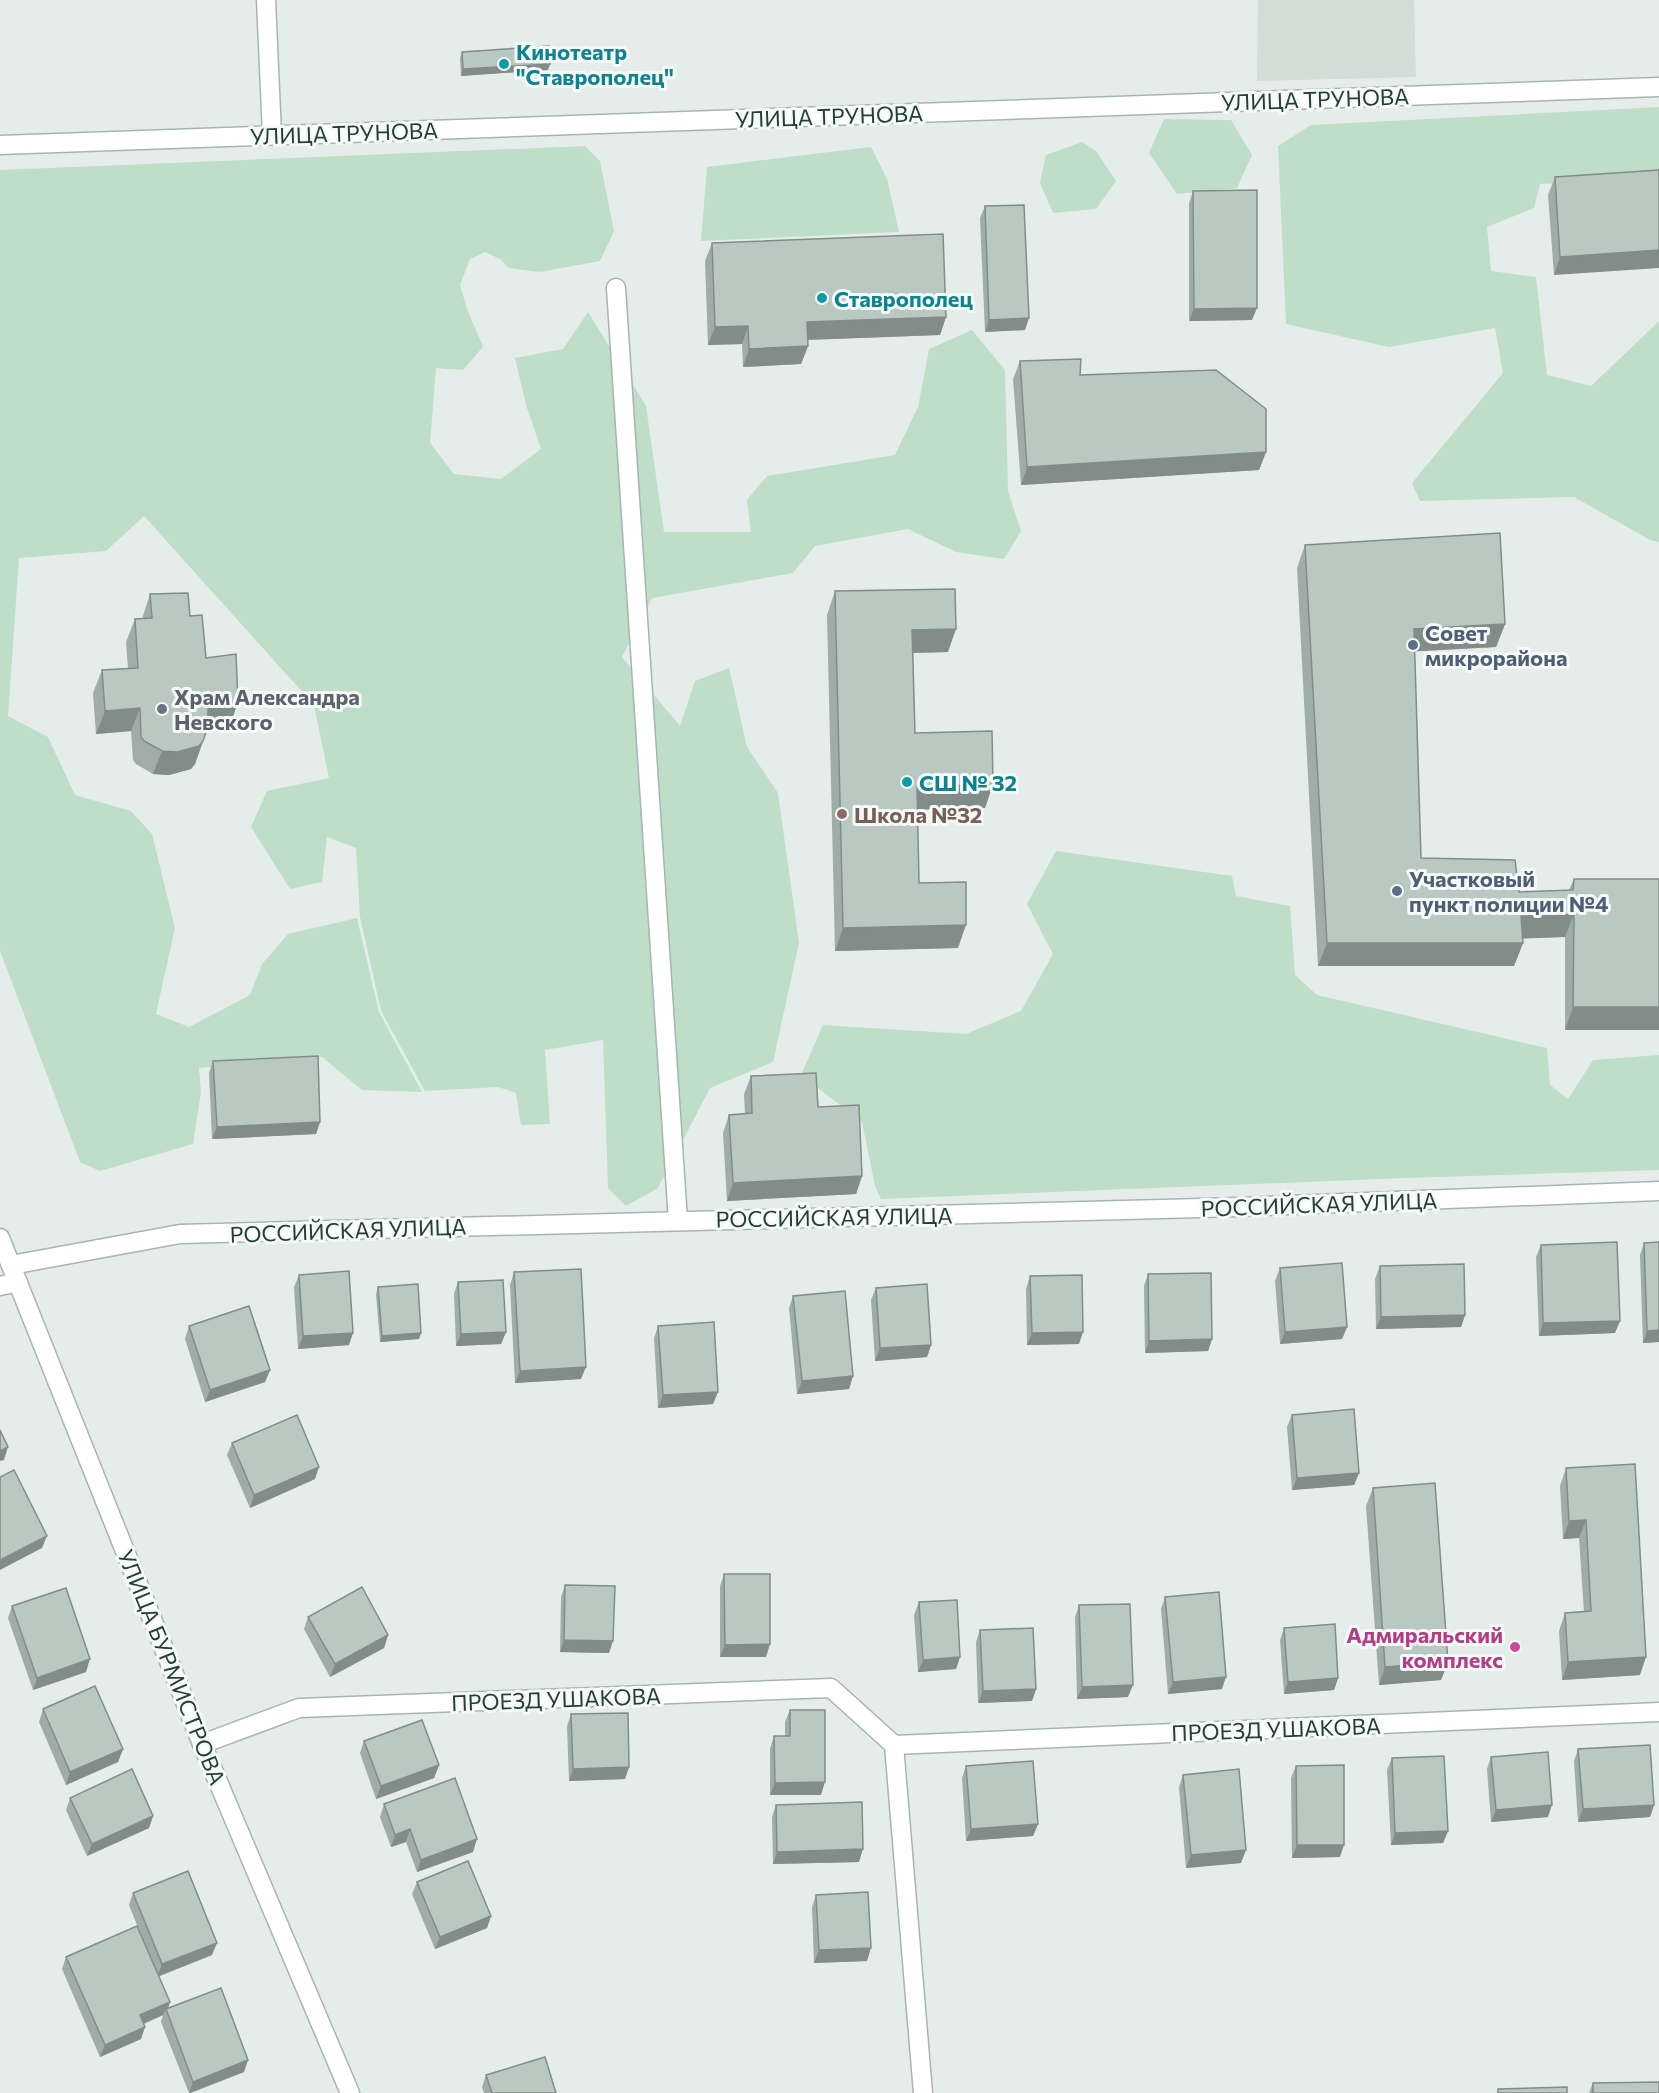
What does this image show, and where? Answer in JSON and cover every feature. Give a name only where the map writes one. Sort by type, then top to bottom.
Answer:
[{"type":"street","points":[[266,0],[272,135]]},
{"type":"street","name":"УЛИЦА ТРУНОВА","points":[[0,146],[1659,87]]},
{"type":"street","points":[[616,288],[678,1221]]},
{"type":"street","name":"РОССИЙСКАЯ УЛИЦА","points":[[10,1278],[180,1234],[1240,1207],[1659,1191]]},
{"type":"street","name":"УЛИЦА БУРМИСТРОВА","points":[[0,1238],[10,1278],[202,1744],[350,2093]]},
{"type":"street","name":"ПРОЕЗД УШАКОВА","points":[[202,1744],[299,1708],[831,1688],[894,1745],[1659,1712]]},
{"type":"street","points":[[894,1745],[923,2093]]},
{"type":"shaded area","points":[[1258,0],[1414,0],[1416,77],[1257,81]]},
{"type":"green space","points":[[1659,107],[1659,178],[1540,184],[1534,208],[1487,227],[1491,271],[1536,277],[1547,375],[1591,386],[1659,321],[1659,542],[1650,540],[1574,497],[1420,501],[1412,483],[1503,373],[1495,328],[1389,347],[1286,324],[1278,146],[1311,125]]},
{"type":"green space","points":[[1164,119],[1231,120],[1252,155],[1237,188],[1177,194],[1149,153]]},
{"type":"green space","points":[[1082,142],[1096,151],[1116,181],[1096,209],[1053,213],[1040,183],[1046,155]]},
{"type":"green space","points":[[585,146],[600,161],[614,231],[600,261],[540,272],[509,268],[500,259],[485,252],[470,259],[460,285],[483,347],[463,370],[436,368],[430,443],[454,474],[501,479],[541,449],[526,405],[515,358],[563,349],[588,312],[646,406],[664,532],[751,532],[747,500],[767,476],[895,455],[918,407],[929,349],[972,330],[1005,370],[1008,491],[1021,531],[1004,559],[956,552],[908,529],[815,546],[793,573],[652,598],[622,657],[680,726],[695,681],[729,668],[747,747],[778,793],[799,943],[773,1062],[710,1088],[658,1188],[626,1206],[608,1188],[603,1040],[545,1050],[550,1124],[521,1125],[516,1093],[498,1087],[425,1091],[381,1011],[360,917],[356,848],[327,837],[322,882],[290,889],[251,827],[267,791],[329,778],[314,705],[144,516],[106,551],[19,558],[8,716],[48,737],[75,795],[131,811],[152,834],[175,928],[156,1014],[189,1027],[250,995],[262,964],[288,934],[357,918],[379,1012],[422,1092],[362,1090],[322,1057],[199,1068],[201,1092],[193,1144],[100,1171],[80,1162],[0,951],[0,170]]},
{"type":"green space","points":[[871,147],[887,179],[899,232],[701,241],[707,167]]},
{"type":"green space","points":[[1056,851],[1232,876],[1236,896],[1290,906],[1295,975],[1317,995],[1547,1048],[1550,1085],[1568,1099],[1593,1060],[1659,1055],[1659,1170],[881,1199],[875,1186],[862,1122],[801,1075],[823,1025],[966,1034],[1021,1011],[1053,954],[1027,904]]},
{"type":"building","name":"Кинотеатр \"Ставрополец\"","points":[[549,46],[550,64],[463,69],[462,52]]},
{"type":"building","points":[[1659,170],[1659,250],[1560,257],[1555,177]]},
{"type":"building","points":[[1257,190],[1257,308],[1194,309],[1193,191]]},
{"type":"building","points":[[1024,205],[1029,318],[989,320],[985,206]]},
{"type":"building","name":"Ставрополец","points":[[943,234],[946,317],[807,322],[808,346],[749,349],[748,326],[715,327],[712,243]]},
{"type":"building","points":[[1081,359],[1080,375],[1216,370],[1266,409],[1266,452],[1027,467],[1020,361]]},
{"type":"building","points":[[1500,533],[1505,624],[1414,629],[1421,858],[1515,860],[1519,892],[1573,890],[1574,879],[1659,879],[1659,1007],[1573,1007],[1574,914],[1521,916],[1523,943],[1327,943],[1305,545]]},
{"type":"building","name":"СШ № 32","points":[[955,589],[956,629],[912,630],[915,733],[992,731],[993,784],[917,787],[919,883],[966,882],[966,925],[843,928],[835,591]]},
{"type":"building","name":"Храм Александра Невского","points":[[188,593],[190,616],[202,615],[206,658],[236,654],[238,702],[208,705],[208,727],[199,746],[177,752],[162,751],[141,737],[140,708],[105,711],[102,670],[138,668],[135,619],[152,618],[150,594]]},
{"type":"building","points":[[318,1056],[320,1122],[217,1127],[213,1061]]},
{"type":"building","points":[[816,1073],[818,1107],[859,1105],[862,1176],[733,1183],[729,1115],[752,1113],[751,1076]]},
{"type":"building","points":[[1617,1242],[1620,1321],[1543,1323],[1541,1245]]},
{"type":"building","points":[[1659,1242],[1659,1330],[1647,1331],[1644,1243]]},
{"type":"building","points":[[1342,1263],[1347,1327],[1285,1332],[1280,1268]]},
{"type":"building","points":[[1464,1264],[1465,1315],[1381,1317],[1380,1266]]},
{"type":"building","points":[[581,1269],[586,1367],[520,1371],[514,1272]]},
{"type":"building","points":[[349,1271],[353,1333],[303,1336],[299,1275]]},
{"type":"building","points":[[1211,1273],[1212,1339],[1149,1341],[1148,1274]]},
{"type":"building","points":[[1082,1275],[1083,1332],[1032,1333],[1030,1276]]},
{"type":"building","points":[[503,1280],[506,1332],[461,1334],[458,1282]]},
{"type":"building","points":[[418,1284],[421,1333],[382,1336],[378,1287]]},
{"type":"building","points":[[927,1284],[931,1345],[880,1348],[876,1288]]},
{"type":"building","points":[[845,1291],[853,1376],[802,1381],[793,1296]]},
{"type":"building","points":[[249,1306],[270,1370],[210,1390],[189,1326]]},
{"type":"building","points":[[714,1322],[718,1392],[663,1395],[658,1326]]},
{"type":"building","points":[[1354,1409],[1359,1473],[1297,1478],[1292,1415]]},
{"type":"building","points":[[297,1415],[319,1467],[254,1495],[232,1443]]},
{"type":"building","points":[[0,1430],[8,1447],[0,1451]]},
{"type":"building","points":[[1635,1464],[1646,1657],[1568,1662],[1565,1613],[1591,1611],[1586,1520],[1569,1521],[1566,1468]]},
{"type":"building","points":[[14,1470],[47,1536],[0,1560],[0,1477]]},
{"type":"building","points":[[1435,1483],[1448,1662],[1385,1667],[1373,1488]]},
{"type":"building","points":[[724,1574],[770,1574],[770,1644],[725,1645]]},
{"type":"building","points":[[565,1585],[615,1586],[613,1641],[564,1640]]},
{"type":"building","points":[[362,1587],[388,1635],[335,1664],[308,1617]]},
{"type":"building","points":[[66,1588],[90,1659],[37,1678],[12,1606]]},
{"type":"building","points":[[1219,1592],[1226,1677],[1173,1682],[1165,1597]]},
{"type":"building","points":[[957,1600],[960,1657],[923,1660],[919,1602]]},
{"type":"building","points":[[1130,1604],[1133,1685],[1082,1687],[1079,1605]]},
{"type":"building","points":[[1335,1624],[1338,1678],[1288,1682],[1284,1628]]},
{"type":"building","points":[[1033,1628],[1036,1689],[983,1691],[980,1630]]},
{"type":"building","points":[[95,1686],[123,1749],[70,1772],[43,1709]]},
{"type":"building","points":[[790,1710],[825,1710],[825,1782],[775,1783],[774,1736],[790,1736]]},
{"type":"building","points":[[628,1713],[629,1767],[573,1769],[571,1714]]},
{"type":"building","points":[[422,1720],[439,1765],[381,1786],[364,1741]]},
{"type":"building","points":[[1650,1745],[1654,1805],[1583,1809],[1578,1749]]},
{"type":"building","points":[[1548,1752],[1552,1805],[1496,1810],[1491,1757]]},
{"type":"building","points":[[1444,1756],[1448,1831],[1395,1833],[1392,1758]]},
{"type":"building","points":[[1033,1761],[1038,1824],[971,1829],[966,1766]]},
{"type":"building","points":[[1344,1765],[1344,1845],[1297,1845],[1296,1766]]},
{"type":"building","points":[[132,1769],[153,1816],[92,1844],[70,1798]]},
{"type":"building","points":[[1239,1769],[1246,1850],[1191,1855],[1183,1775]]},
{"type":"building","points":[[455,1778],[477,1839],[421,1860],[410,1829],[395,1835],[384,1804]]},
{"type":"building","points":[[862,1802],[863,1849],[777,1852],[776,1805]]},
{"type":"building","points":[[468,1861],[491,1916],[440,1937],[417,1882]]},
{"type":"building","points":[[188,1871],[217,1943],[162,1964],[133,1893]]},
{"type":"building","points":[[868,1892],[871,1948],[819,1950],[816,1895]]},
{"type":"building","points":[[137,1926],[170,2002],[140,2015],[145,2027],[105,2045],[66,1957]]},
{"type":"building","points":[[221,1988],[248,2060],[193,2082],[166,2009]]},
{"type":"building","points":[[545,2057],[556,2093],[492,2093],[486,2075]]},
{"type":"building","points":[[1659,2082],[1659,2093],[1593,2093],[1593,2083]]},
{"type":"building","points":[[1567,2087],[1567,2093],[1498,2093],[1498,2089]]},
{"type":"place","name":"Кинотеатр \"Ставрополец\"","points":[[504,64]]},
{"type":"place","name":"Ставрополец","points":[[822,298]]},
{"type":"place","name":"Совет микрорайона","points":[[1413,645]]},
{"type":"place","name":"Храм Александра Невского","points":[[162,709]]},
{"type":"place","name":"СШ № 32","points":[[907,782]]},
{"type":"place","name":"Школа №32","points":[[842,814]]},
{"type":"place","name":"Участковый пункт полиции №4","points":[[1397,891]]},
{"type":"place","name":"Адмиральский комплекс","points":[[1515,1647]]}]
